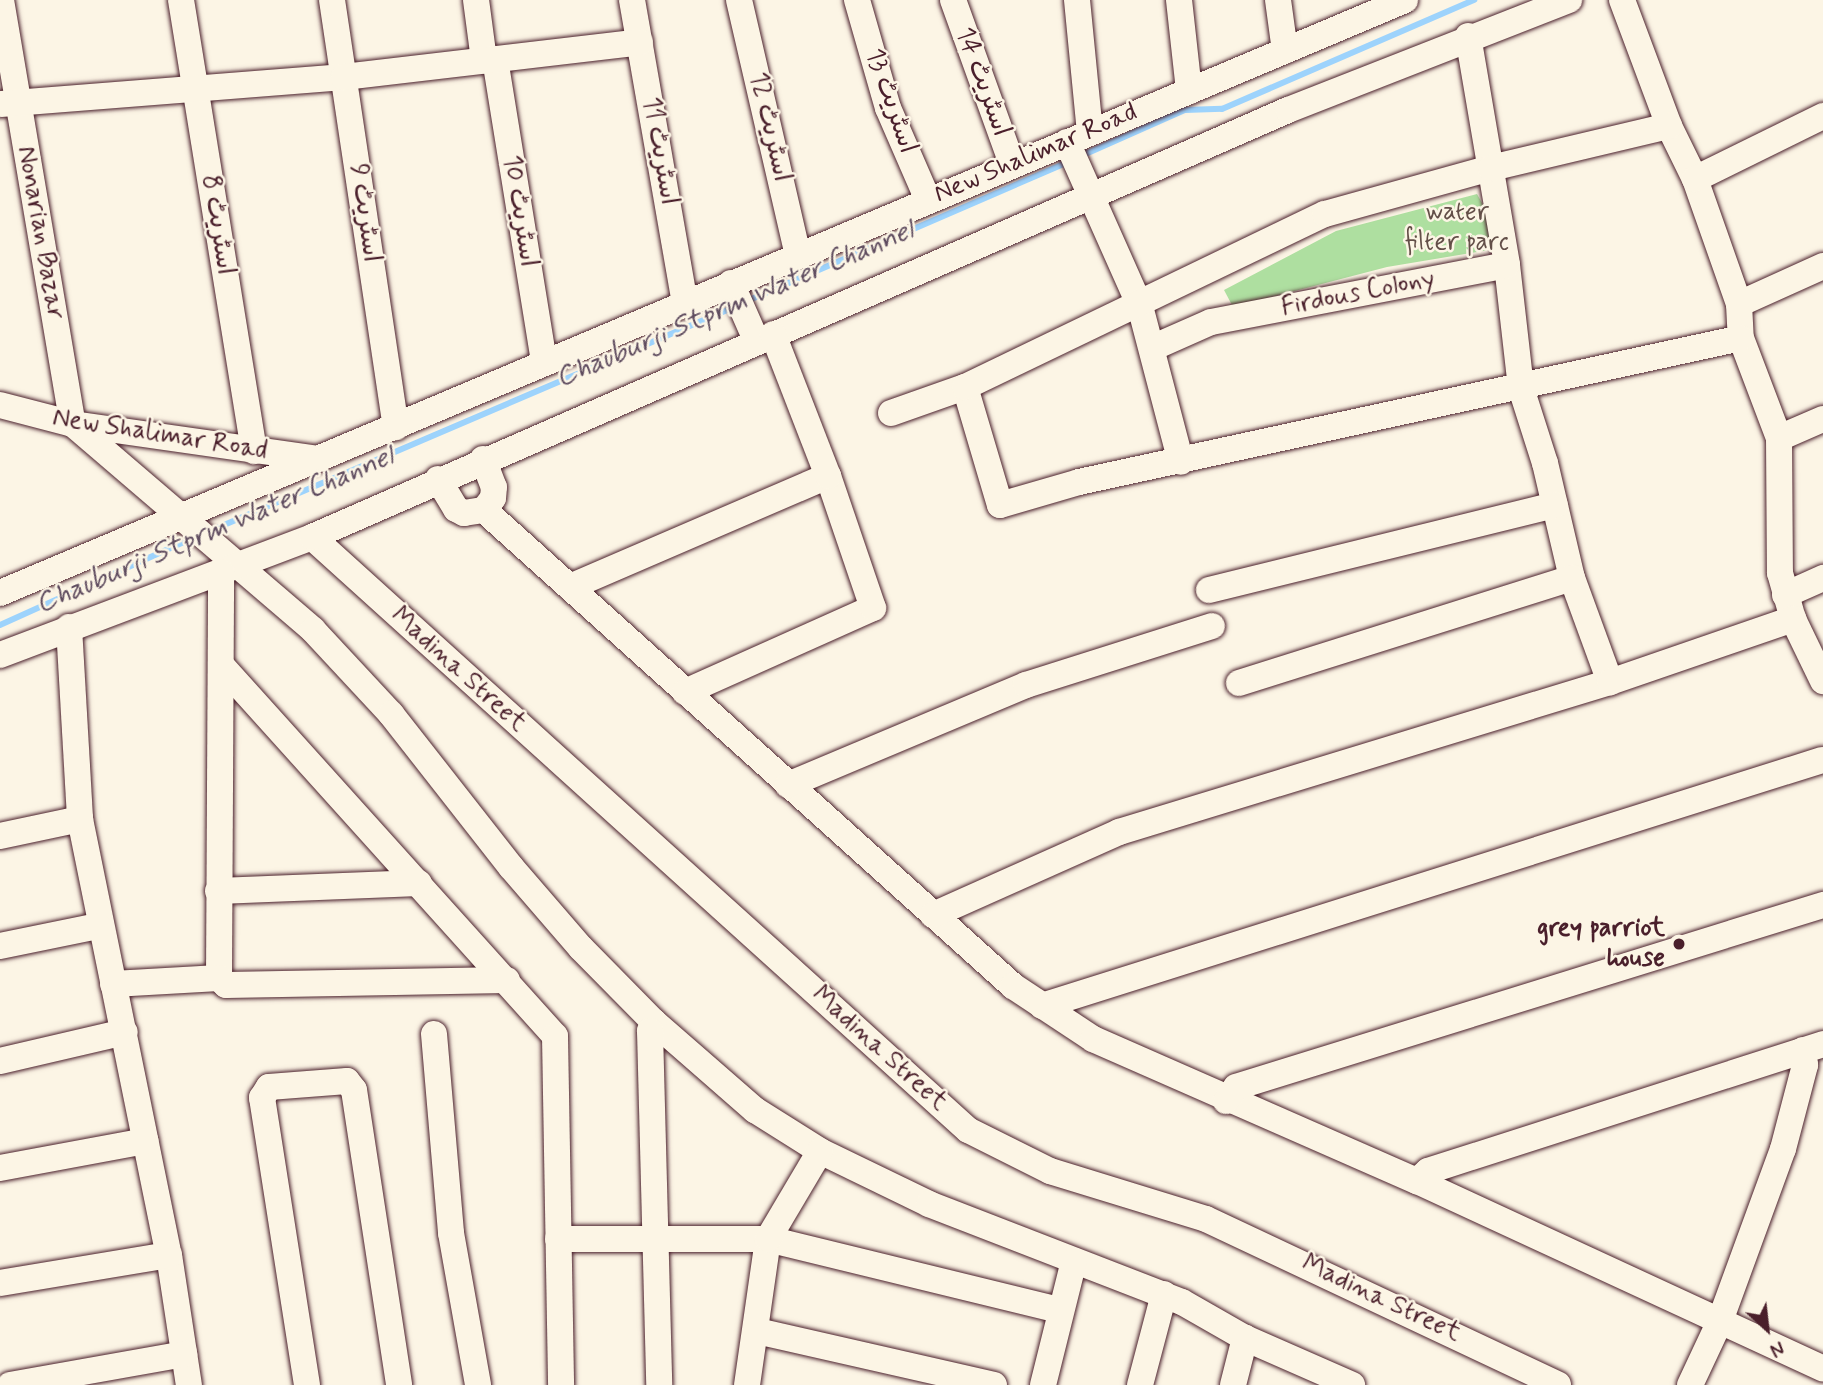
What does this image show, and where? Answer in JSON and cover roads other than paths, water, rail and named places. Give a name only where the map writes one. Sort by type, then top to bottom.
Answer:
[{"type":"street","name":"Nonarian Bazar","points":[[1,0],[9,104],[73,424]]},
{"type":"street","name":"اسٹریٹ 8","points":[[181,0],[254,450]]},
{"type":"street","name":"اسٹریٹ 9","points":[[332,0],[396,427]]},
{"type":"street","name":"اسٹریٹ 10","points":[[476,0],[544,363]]},
{"type":"street","name":"اسٹریٹ 11","points":[[632,0],[685,303]]},
{"type":"street","name":"اسٹریٹ 12","points":[[739,0],[799,255]]},
{"type":"street","name":"اسٹریٹ 13","points":[[857,0],[888,108],[928,200]]},
{"type":"street","name":"اسٹریٹ 14","points":[[953,0],[1012,164]]},
{"type":"street","points":[[1077,0],[1077,142],[1090,192],[1140,306],[1181,462]]},
{"type":"street","points":[[1179,0],[1189,91]]},
{"type":"street","points":[[1278,0],[1285,51]]},
{"type":"street","name":"New Shalimar Road","points":[[0,593],[183,521],[685,303],[733,288],[799,255],[1012,164],[1077,142],[1285,51],[1369,7],[1405,0]]},
{"type":"street","points":[[0,655],[228,564],[312,537],[760,334],[1090,192],[1468,36],[1569,0]]},
{"type":"street","points":[[1622,0],[1669,126],[1695,179],[1738,304],[1741,338],[1779,438],[1780,573],[1789,607],[1823,681]]},
{"type":"street","points":[[1468,36],[1507,265],[1521,388],[1555,505],[1572,578],[1609,682]]},
{"type":"street","points":[[9,104],[344,77],[640,42]]},
{"type":"street","points":[[1695,179],[1823,116]]},
{"type":"street","points":[[891,413],[965,387],[1140,306],[1325,214],[1491,168],[1669,126]]},
{"type":"street","name":"Firdous Colony","points":[[1152,348],[1211,322],[1507,265]]},
{"type":"street","points":[[1738,304],[1823,266]]},
{"type":"street","points":[[685,692],[873,608],[828,476],[760,334],[733,288]]},
{"type":"street","points":[[965,387],[1000,505],[1079,482],[1181,462],[1741,338]]},
{"type":"street","name":"New Shalimar Road","points":[[0,405],[73,424],[321,459]]},
{"type":"street","points":[[1779,438],[1823,419]]},
{"type":"street","points":[[73,424],[228,564],[313,630],[391,714],[510,867],[654,1022],[755,1110],[820,1151],[929,1205],[1164,1294],[1245,1338],[1339,1382]]},
{"type":"street","points":[[482,459],[495,487],[484,510]]},
{"type":"street","points":[[570,587],[828,476]]},
{"type":"street","points":[[438,479],[456,509],[464,513],[484,510]]},
{"type":"street","points":[[1209,590],[1555,505]]},
{"type":"street","points":[[484,510],[1013,986],[1093,1040],[1226,1101],[1417,1181],[1823,1369]]},
{"type":"street","name":"Madina Street","points":[[312,537],[968,1130],[1050,1171],[1206,1219],[1558,1385]]},
{"type":"street","points":[[228,564],[221,665],[219,978],[226,985],[507,980]]},
{"type":"street","points":[[1238,683],[1572,578]]},
{"type":"street","points":[[933,915],[1119,832],[1609,682],[1789,607],[1823,578]]},
{"type":"street","points":[[788,785],[1026,685],[1212,626]]},
{"type":"street","points":[[69,627],[80,819],[99,926],[125,1032],[169,1255],[189,1385]]},
{"type":"street","points":[[221,665],[555,1036],[561,1385]]},
{"type":"street","points":[[1042,1006],[1823,754]]},
{"type":"street","points":[[0,836],[80,819]]},
{"type":"street","points":[[218,891],[419,883]]},
{"type":"street","points":[[1226,1101],[1236,1087],[1823,905]]},
{"type":"street","points":[[0,946],[99,926]]},
{"type":"street","points":[[113,984],[219,978]]},
{"type":"street","points":[[654,1022],[650,1031],[653,1239],[659,1385]]},
{"type":"street","points":[[0,1060],[125,1032]]},
{"type":"street","points":[[434,1034],[451,1233],[478,1385]]},
{"type":"street","points":[[1417,1181],[1428,1171],[1813,1047]]},
{"type":"street","points":[[1690,1385],[1720,1321],[1783,1149],[1805,1065],[1813,1047]]},
{"type":"street","points":[[307,1385],[262,1098],[269,1087],[347,1082],[354,1090],[399,1385]]},
{"type":"street","points":[[0,1168],[146,1140]]},
{"type":"street","points":[[747,1385],[757,1331],[768,1239],[820,1151]]},
{"type":"street","points":[[558,1239],[768,1239],[1060,1310]]},
{"type":"street","points":[[0,1283],[169,1255]]},
{"type":"street","points":[[1043,1385],[1074,1261]]},
{"type":"street","points":[[1140,1385],[1164,1294]]},
{"type":"street","points":[[757,1331],[994,1385]]},
{"type":"street","points":[[1233,1385],[1245,1338]]},
{"type":"street","points":[[10,1385],[184,1354]]},
{"type":"waterway","name":"Chauburji Stprm Water Channel","points":[[1081,156],[1185,110],[1222,109],[1474,0]]},
{"type":"waterway","name":"Chauburji Stprm Water Channel","points":[[747,301],[1068,162]]},
{"type":"waterway","name":"Chauburji Stprm Water Channel","points":[[210,531],[734,307]]},
{"type":"waterway","name":"Chauburji Stprm Water Channel","points":[[0,625],[193,538]]},
{"type":"place","name":"grey parriot house","points":[[1679,944]]},
{"type":"park label","name":"water filter parc","points":[[1457,228]]}]
